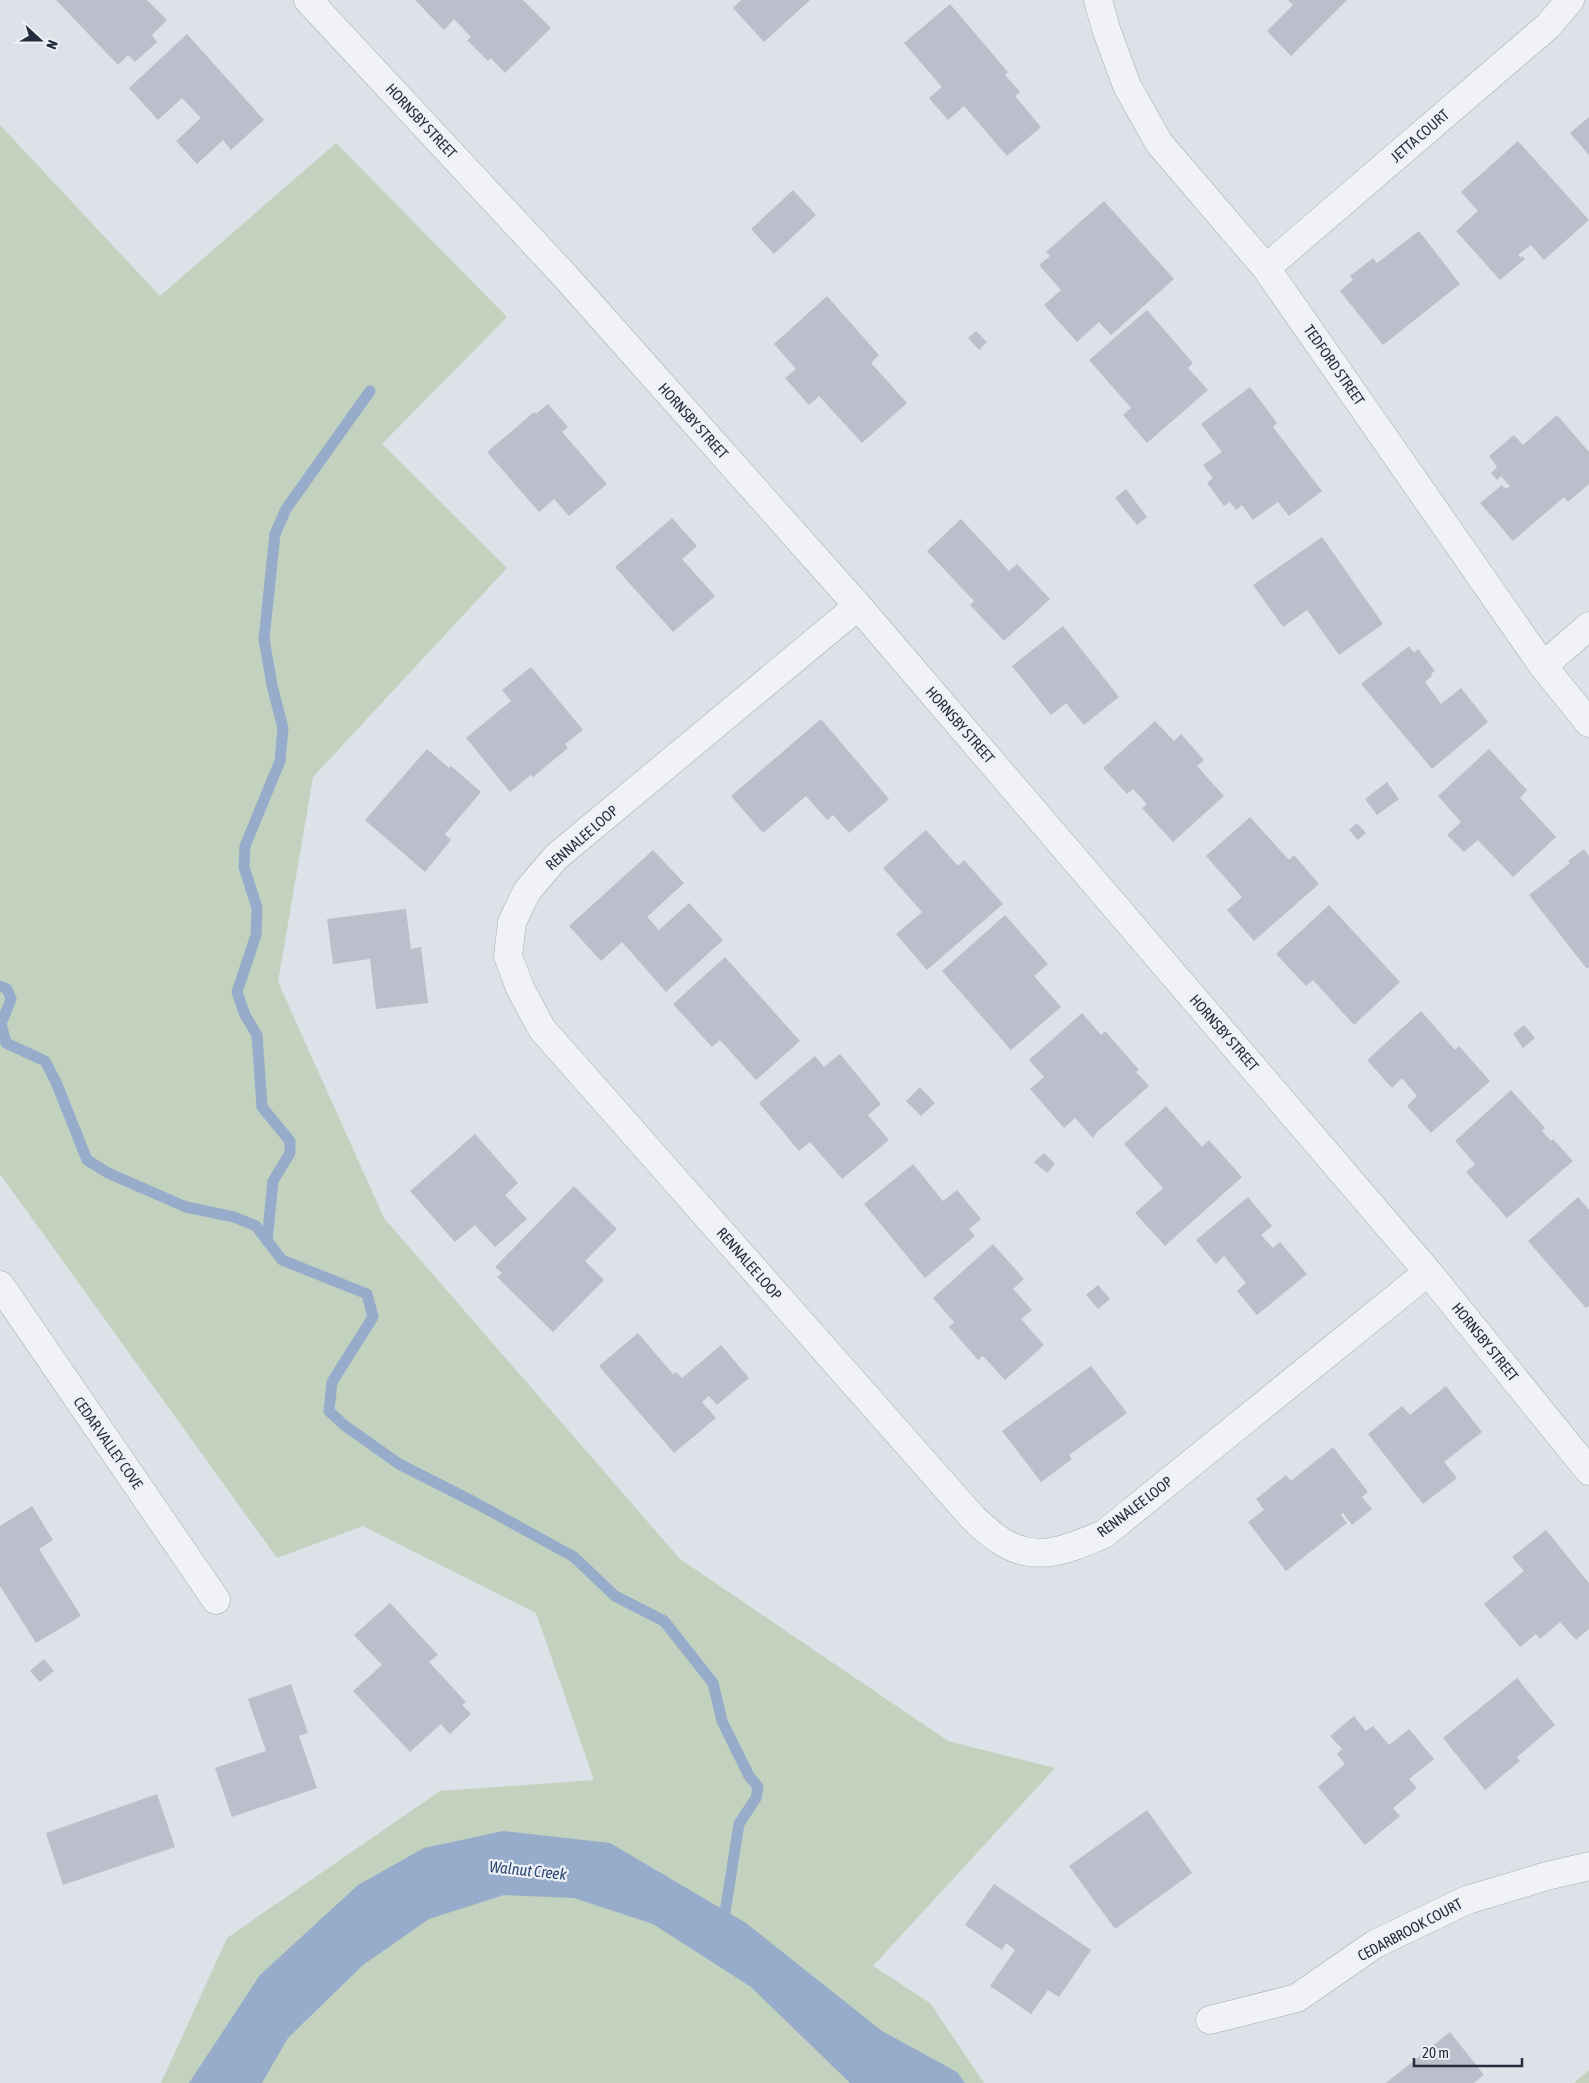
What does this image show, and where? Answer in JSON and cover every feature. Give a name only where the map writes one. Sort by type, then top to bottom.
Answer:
[{"type":"street","name":"HORNSBY STREET","points":[[308,0],[565,276],[858,606],[1428,1272],[1589,1471]]},
{"type":"street","name":"TEDFORD STREET","points":[[1098,0],[1106,29],[1128,86],[1159,143],[1266,268],[1543,666],[1589,723]]},
{"type":"street","name":"JETTA COURT","points":[[1266,268],[1548,26],[1570,0]]},
{"type":"street","name":"RENNALEE LOOP","points":[[858,606],[556,857],[526,891],[512,922],[508,956],[520,988],[542,1029],[974,1519],[1001,1542],[1031,1554],[1063,1551],[1104,1534],[1428,1272]]},
{"type":"street","points":[[1543,666],[1589,626]]},
{"type":"street","name":"CEDAR VALLEY COVE","points":[[0,1285],[216,1600]]},
{"type":"street","name":"CEDARBROOK COURT","points":[[1210,2020],[1296,1998],[1375,1944],[1467,1900],[1546,1876],[1589,1866]]},
{"type":"green space","points":[[0,125],[160,296],[336,143],[507,317],[382,444],[507,568],[313,777],[278,982],[384,1218],[680,1559],[948,1741],[1055,1768],[873,1966],[930,2003],[984,2083],[161,2083],[227,1938],[440,1791],[594,1780],[536,1613],[363,1526],[277,1558],[0,1174]]},
{"type":"green space","points":[[1589,2070],[1589,2083],[1574,2083]]},
{"type":"water","name":"Walnut Creek","points":[[503,1831],[610,1843],[746,1923],[882,2031],[957,2072],[965,2083],[850,2083],[751,1987],[653,1924],[574,1898],[504,1895],[429,1919],[363,1965],[288,2038],[262,2083],[189,2083],[260,1975],[358,1885],[424,1848]]},
{"type":"building","points":[[56,0],[147,0],[167,20],[152,35],[157,42],[135,62],[128,55],[118,65]]},
{"type":"building","points":[[415,0],[523,0],[551,28],[505,73],[491,58],[488,61],[467,41],[471,37],[454,19],[444,30]]},
{"type":"building","points":[[741,0],[810,0],[764,42],[733,8]]},
{"type":"building","points":[[1288,0],[1347,0],[1291,56],[1267,31],[1293,5]]},
{"type":"building","points":[[950,4],[1008,72],[1005,75],[1020,92],[1015,96],[1041,127],[1007,156],[964,106],[948,120],[929,98],[942,87],[904,43]]},
{"type":"building","points":[[187,34],[264,120],[231,150],[223,140],[197,164],[176,141],[201,118],[182,98],[158,120],[129,88]]},
{"type":"building","points":[[1589,117],[1589,155],[1570,133]]},
{"type":"building","points":[[1518,141],[1589,220],[1544,260],[1531,245],[1518,255],[1525,259],[1500,280],[1456,231],[1478,211],[1461,192]]},
{"type":"building","points":[[793,190],[816,215],[774,254],[751,229]]},
{"type":"building","points":[[1104,201],[1174,279],[1111,335],[1099,322],[1077,342],[1044,305],[1061,290],[1039,265],[1050,256],[1046,252]]},
{"type":"building","points":[[1419,231],[1460,284],[1383,345],[1340,291],[1353,280],[1350,276],[1373,258],[1377,263]]},
{"type":"building","points":[[827,296],[879,355],[871,363],[907,403],[862,443],[819,396],[809,405],[785,378],[796,369],[774,344]]},
{"type":"building","points":[[1147,310],[1193,363],[1188,368],[1208,390],[1147,443],[1123,415],[1131,408],[1089,360]]},
{"type":"building","points":[[976,331],[987,342],[979,350],[968,338]]},
{"type":"building","points":[[1250,387],[1277,423],[1273,427],[1322,491],[1289,516],[1278,502],[1253,520],[1242,505],[1236,510],[1230,502],[1224,506],[1207,483],[1213,478],[1203,465],[1222,452],[1201,424]]},
{"type":"building","points":[[548,404],[568,427],[562,432],[607,484],[569,516],[554,499],[539,512],[487,452],[534,412],[536,414]]},
{"type":"building","points":[[1557,415],[1589,452],[1589,484],[1568,502],[1564,497],[1513,541],[1480,503],[1502,485],[1506,489],[1510,486],[1501,476],[1497,480],[1491,473],[1497,467],[1489,456],[1514,435],[1523,445]]},
{"type":"building","points":[[1126,489],[1147,517],[1137,525],[1115,498]]},
{"type":"building","points":[[672,518],[697,546],[682,559],[715,596],[673,632],[615,567]]},
{"type":"building","points":[[961,519],[1009,571],[1017,564],[1050,599],[1004,641],[970,605],[974,601],[927,551]]},
{"type":"building","points":[[1322,537],[1383,624],[1339,655],[1307,610],[1283,627],[1253,585]]},
{"type":"building","points":[[1063,626],[1119,697],[1084,725],[1066,703],[1051,715],[1012,666]]},
{"type":"building","points":[[1409,646],[1414,653],[1418,649],[1435,671],[1425,682],[1441,704],[1461,688],[1488,722],[1432,769],[1361,684]]},
{"type":"building","points":[[531,667],[583,730],[565,744],[568,748],[533,777],[531,775],[510,792],[466,738],[511,701],[502,690]]},
{"type":"building","points":[[821,719],[889,799],[849,833],[833,815],[827,820],[806,796],[763,833],[731,796]]},
{"type":"building","points":[[1155,721],[1174,741],[1181,734],[1204,760],[1197,766],[1224,796],[1173,842],[1142,808],[1147,804],[1133,789],[1127,794],[1103,768]]},
{"type":"building","points":[[427,749],[449,768],[451,766],[481,792],[445,834],[451,840],[425,872],[365,820]]},
{"type":"building","points":[[1489,749],[1527,790],[1520,798],[1556,837],[1513,877],[1478,840],[1464,852],[1447,835],[1461,822],[1438,796]]},
{"type":"building","points":[[1387,782],[1399,799],[1377,815],[1365,799]]},
{"type":"building","points":[[1250,817],[1289,860],[1294,855],[1319,884],[1254,941],[1227,910],[1242,897],[1206,856]]},
{"type":"building","points":[[1357,823],[1366,833],[1358,840],[1349,830]]},
{"type":"building","points":[[926,830],[958,866],[964,860],[1003,904],[927,970],[896,934],[922,912],[883,868]]},
{"type":"building","points":[[1584,849],[1589,856],[1589,967],[1587,969],[1529,895],[1570,863],[1568,861]]},
{"type":"building","points":[[653,850],[684,883],[647,917],[659,930],[689,903],[723,940],[666,992],[622,942],[601,961],[569,926]]},
{"type":"building","points":[[1329,905],[1400,982],[1354,1025],[1313,980],[1306,986],[1276,954]]},
{"type":"building","points":[[406,909],[411,949],[421,947],[428,1003],[376,1009],[370,959],[333,964],[327,919]]},
{"type":"building","points":[[1005,915],[1048,964],[1034,976],[1061,1007],[1011,1050],[942,971]]},
{"type":"building","points":[[725,957],[800,1041],[756,1080],[720,1040],[712,1047],[673,1004]]},
{"type":"building","points":[[1421,1011],[1455,1050],[1459,1046],[1490,1081],[1431,1133],[1407,1106],[1417,1096],[1402,1078],[1392,1088],[1367,1060]]},
{"type":"building","points":[[1082,1013],[1101,1035],[1105,1031],[1139,1070],[1136,1072],[1149,1086],[1097,1132],[1093,1138],[1075,1118],[1064,1128],[1030,1089],[1044,1077],[1029,1060]]},
{"type":"building","points":[[1524,1025],[1535,1038],[1523,1048],[1513,1034]]},
{"type":"building","points":[[840,1054],[881,1104],[868,1115],[889,1140],[842,1179],[810,1142],[799,1151],[759,1103],[815,1056],[824,1067]]},
{"type":"building","points":[[920,1087],[935,1103],[921,1116],[906,1101]]},
{"type":"building","points":[[1511,1090],[1545,1128],[1542,1131],[1551,1141],[1553,1139],[1573,1161],[1507,1218],[1466,1172],[1475,1164],[1455,1141]]},
{"type":"building","points":[[1166,1106],[1202,1147],[1209,1140],[1242,1177],[1165,1246],[1135,1213],[1163,1188],[1124,1144]]},
{"type":"building","points":[[475,1134],[518,1183],[505,1195],[527,1219],[495,1247],[475,1225],[455,1242],[410,1191]]},
{"type":"building","points":[[1044,1153],[1055,1164],[1047,1173],[1034,1162]]},
{"type":"building","points":[[913,1164],[943,1201],[957,1190],[981,1219],[969,1229],[975,1236],[925,1278],[864,1204]]},
{"type":"building","points":[[574,1186],[617,1229],[585,1261],[604,1280],[553,1332],[497,1277],[502,1273],[495,1267]]},
{"type":"building","points":[[1248,1197],[1272,1226],[1261,1235],[1273,1248],[1280,1242],[1307,1274],[1257,1315],[1237,1291],[1246,1283],[1224,1256],[1216,1264],[1196,1240]]},
{"type":"building","points":[[1578,1197],[1589,1210],[1589,1306],[1586,1308],[1528,1241]]},
{"type":"building","points":[[993,1244],[1024,1279],[1013,1289],[1032,1310],[1021,1319],[1044,1345],[1005,1380],[983,1356],[978,1360],[949,1327],[954,1322],[933,1298]]},
{"type":"building","points":[[1098,1285],[1110,1299],[1098,1309],[1086,1295]]},
{"type":"building","points":[[638,1333],[673,1374],[676,1372],[682,1378],[721,1345],[749,1378],[717,1405],[709,1396],[702,1402],[716,1418],[674,1453],[599,1366]]},
{"type":"building","points":[[1091,1366],[1127,1413],[1069,1455],[1072,1459],[1041,1482],[1002,1431]]},
{"type":"building","points":[[1446,1386],[1482,1432],[1444,1462],[1457,1478],[1423,1504],[1368,1434],[1402,1406],[1410,1415]]},
{"type":"building","points":[[1333,1447],[1368,1492],[1362,1497],[1372,1509],[1352,1525],[1343,1513],[1341,1515],[1347,1523],[1286,1571],[1248,1522],[1264,1510],[1256,1499],[1286,1475],[1291,1481]]},
{"type":"building","points":[[32,1506],[53,1540],[39,1549],[81,1616],[36,1643],[0,1586],[0,1526]]},
{"type":"building","points":[[1546,1530],[1589,1583],[1589,1629],[1576,1640],[1560,1622],[1540,1639],[1536,1634],[1520,1647],[1484,1604],[1524,1571],[1512,1557]]},
{"type":"building","points":[[390,1603],[438,1655],[429,1662],[466,1702],[462,1705],[471,1714],[450,1734],[441,1724],[410,1752],[353,1691],[382,1665],[354,1635]]},
{"type":"building","points":[[44,1659],[54,1671],[40,1682],[30,1671]]},
{"type":"building","points":[[1517,1678],[1555,1725],[1517,1757],[1520,1761],[1485,1790],[1443,1738]]},
{"type":"building","points":[[291,1684],[308,1733],[299,1736],[317,1788],[232,1817],[215,1768],[266,1751],[248,1699]]},
{"type":"building","points":[[1354,1716],[1366,1731],[1373,1726],[1389,1745],[1409,1729],[1434,1759],[1409,1779],[1417,1788],[1393,1808],[1400,1816],[1365,1845],[1318,1787],[1345,1764],[1337,1754],[1342,1749],[1330,1736]]},
{"type":"building","points":[[157,1794],[175,1847],[63,1885],[46,1833]]},
{"type":"building","points":[[1147,1810],[1192,1873],[1115,1929],[1069,1866]]},
{"type":"building","points":[[994,1884],[1091,1950],[1059,1997],[1048,1990],[1031,2014],[990,1986],[1015,1950],[1006,1943],[1002,1950],[965,1925]]},
{"type":"building","points":[[1450,2032],[1484,2075],[1474,2083],[1386,2083]]},
{"type":"waterway","points":[[267,1241],[273,1181],[290,1153],[290,1141],[262,1107],[257,1035],[245,1015],[237,992],[256,935],[257,908],[244,867],[245,846],[280,761],[283,728],[272,685],[264,639],[275,534],[286,509],[370,391]]},
{"type":"waterway","points":[[0,986],[7,989],[11,999],[1,1024],[6,1043],[45,1061],[56,1082],[87,1160],[108,1173],[186,1207],[234,1217],[256,1226],[282,1260],[367,1294],[373,1317],[332,1382],[329,1411],[344,1425],[399,1464],[474,1502],[574,1557],[615,1596],[664,1621],[713,1683],[722,1721],[749,1776],[758,1787],[756,1798],[739,1824],[723,1925]]}]
